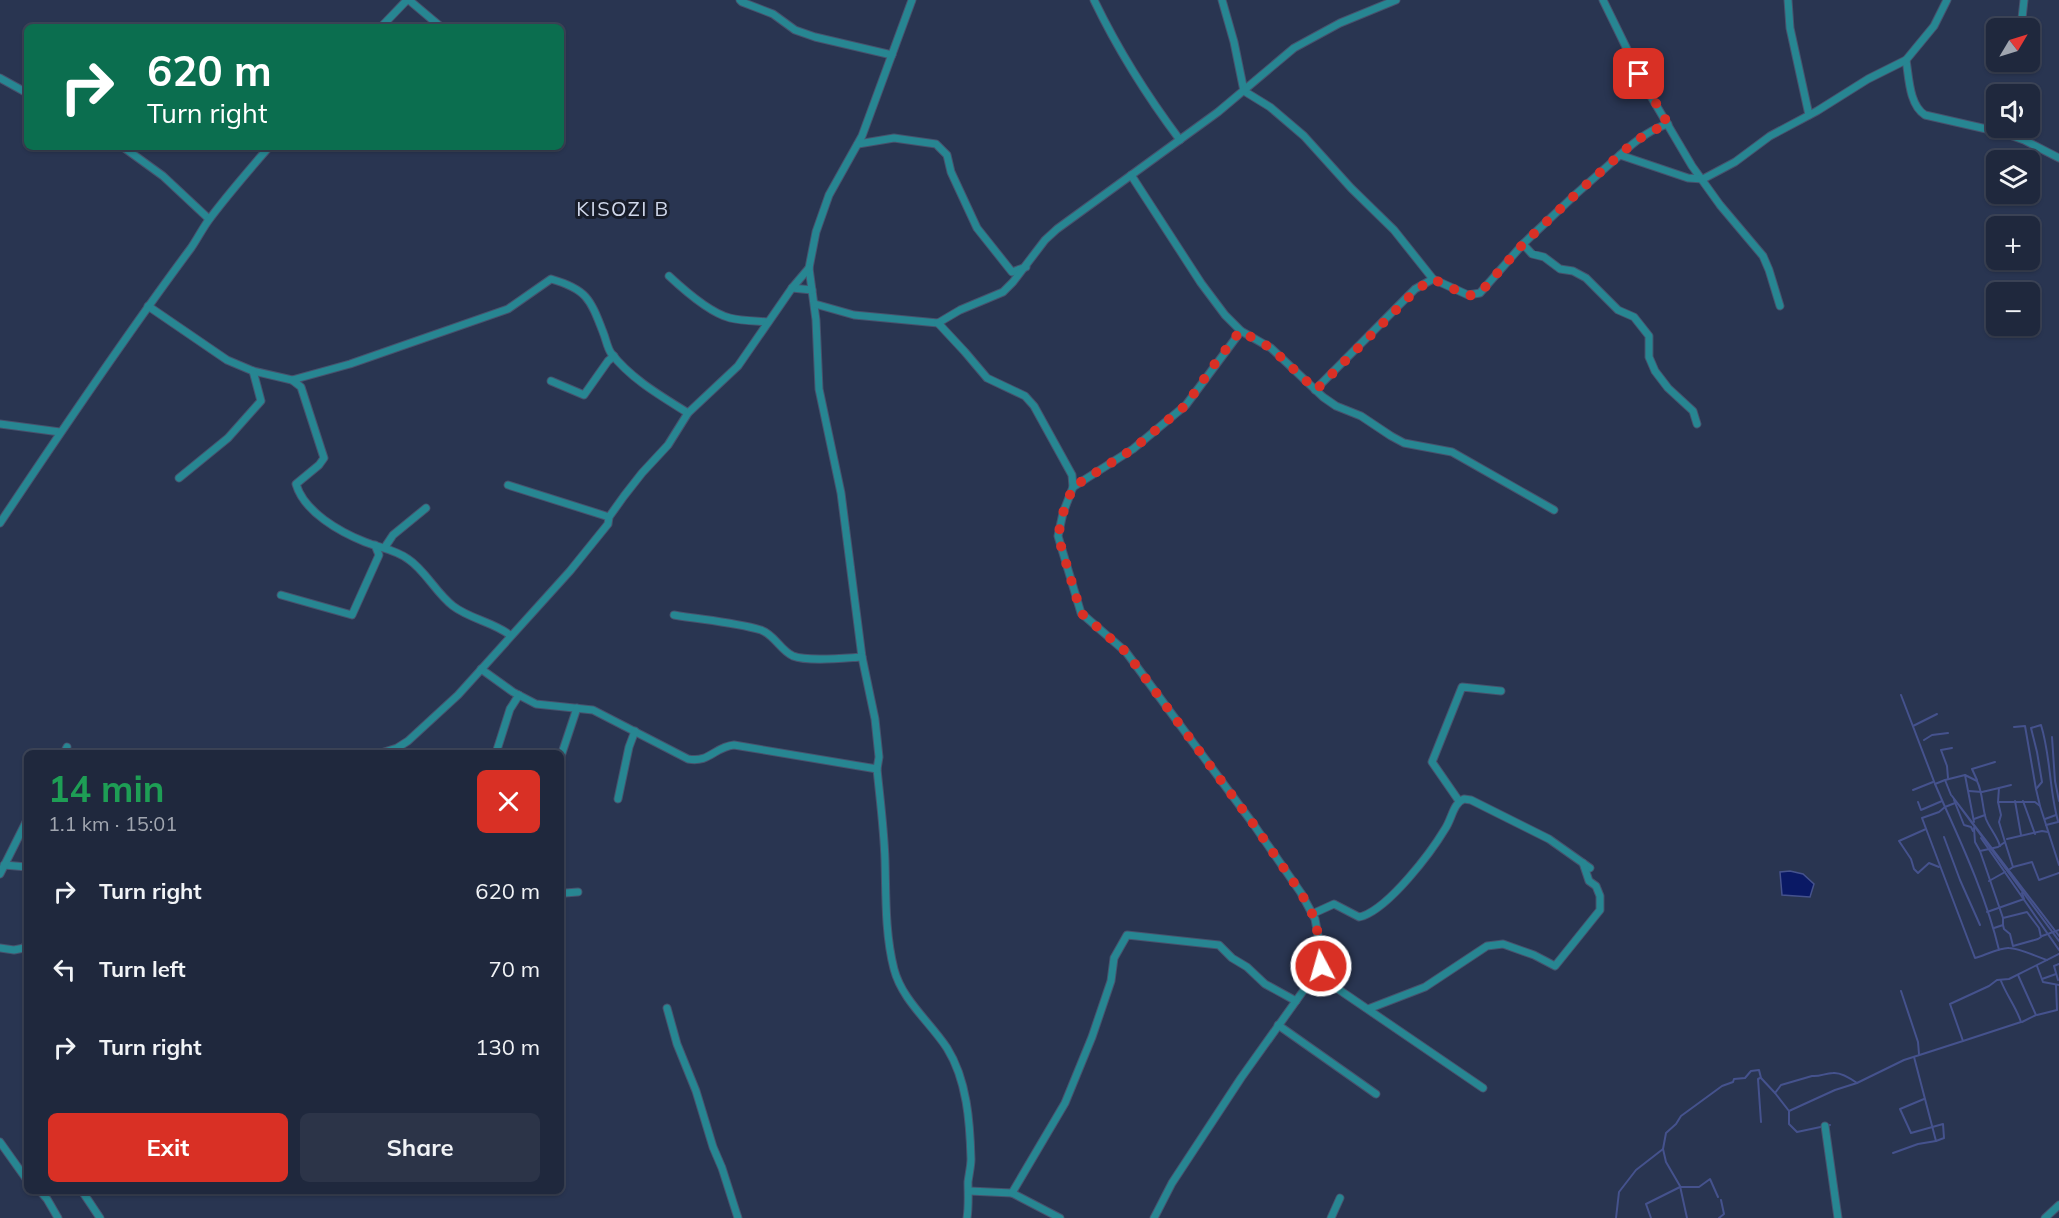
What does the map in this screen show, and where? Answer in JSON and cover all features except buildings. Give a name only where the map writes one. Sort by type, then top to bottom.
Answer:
[{"type":"street","points":[[384,24],[408,0],[437,24]]},
{"type":"street","points":[[740,0],[773,14],[795,30],[892,55]]},
{"type":"street","points":[[912,0],[858,144],[829,195],[816,232],[809,268],[815,304],[819,389],[841,493],[862,657],[875,719],[885,858],[885,898],[893,967],[897,980],[907,996],[947,1048],[957,1066],[964,1088],[971,1161],[967,1218]]},
{"type":"street","points":[[1094,0],[1106,26],[1136,76],[1180,140]]},
{"type":"street","points":[[1222,0],[1244,91],[1270,107],[1304,136],[1351,188],[1394,230],[1433,279],[1468,296],[1480,293],[1523,244],[1635,141],[1668,124]]},
{"type":"street","points":[[815,304],[854,315],[938,323],[960,310],[1003,292],[1026,267],[1045,240],[1057,229],[1180,140],[1244,91],[1294,48],[1340,23],[1396,0]]},
{"type":"street","points":[[1603,0],[1628,53],[1692,166],[1720,205],[1763,256],[1780,306]]},
{"type":"street","points":[[1788,0],[1790,28],[1809,115]]},
{"type":"street","points":[[1620,155],[1688,178],[1703,179],[1735,162],[1770,136],[1839,99],[1868,79],[1906,60],[1934,26],[1947,0]]},
{"type":"street","points":[[2022,18],[2024,0]]},
{"type":"street","points":[[1906,60],[1913,95],[1920,112],[2014,137],[2059,158]]},
{"type":"street","points":[[0,78],[24,91]]},
{"type":"street","points":[[858,144],[894,138],[936,144],[947,155],[951,172],[977,228],[1012,272],[1026,267]]},
{"type":"street","points":[[127,150],[163,176],[209,219]]},
{"type":"street","points":[[0,523],[60,432],[198,238],[209,219],[266,150]]},
{"type":"street","points":[[1131,175],[1201,283],[1240,331],[1271,348],[1336,406],[1361,416],[1404,443],[1452,452],[1554,510]]},
{"type":"street","points":[[1523,244],[1532,254],[1544,257],[1560,269],[1573,271],[1586,278],[1618,310],[1634,317],[1649,336],[1649,357],[1655,371],[1668,388],[1693,411],[1697,424]]},
{"type":"street","points":[[391,750],[408,741],[458,695],[570,570],[608,524],[609,518],[642,473],[668,445],[688,413],[738,366],[768,321],[809,268]]},
{"type":"street","points":[[669,276],[719,314],[731,319],[768,321]]},
{"type":"street","points":[[292,380],[350,364],[508,309],[551,279],[566,283],[581,291],[587,298],[610,352],[659,395],[688,413]]},
{"type":"street","points":[[1316,390],[1407,297],[1433,279]]},
{"type":"street","points":[[792,288],[812,290]]},
{"type":"street","points":[[148,306],[227,360],[253,370],[292,380],[301,387],[324,458],[320,465],[296,484],[299,493],[332,526],[406,557],[452,605],[462,612],[501,628],[510,635]]},
{"type":"street","points":[[938,323],[987,378],[1030,400],[1072,475],[1073,487],[1063,513],[1058,536],[1081,613],[1126,652],[1254,825],[1301,893],[1312,914],[1322,957],[1321,966],[1278,1025],[1172,1183],[1154,1218]]},
{"type":"street","points":[[1073,487],[1133,449],[1186,405],[1240,331]]},
{"type":"street","points":[[550,381],[584,394],[614,356]]},
{"type":"street","points":[[179,478],[228,438],[261,401],[253,370]]},
{"type":"street","points":[[0,423],[60,432]]},
{"type":"street","points":[[508,485],[609,518]]},
{"type":"street","points":[[385,547],[393,535],[426,508]]},
{"type":"street","points":[[281,595],[352,615],[379,555],[375,545]]},
{"type":"street","points":[[674,615],[765,631],[793,656],[804,658],[862,657]]},
{"type":"street","points":[[481,669],[536,704],[593,710],[688,759],[698,761],[710,757],[722,747],[734,745],[877,769]]},
{"type":"street","points":[[1459,801],[1432,762],[1462,687],[1501,691]]},
{"type":"street","points":[[497,750],[510,709],[519,695]]},
{"type":"street","points":[[563,750],[577,708]]},
{"type":"street","points":[[618,799],[634,731]]},
{"type":"street","points":[[1312,914],[1334,904],[1363,916],[1383,904],[1434,847],[1459,801],[1464,799],[1471,800],[1549,839],[1590,868]]},
{"type":"street","points":[[0,874],[24,826]]},
{"type":"street","points":[[1368,1009],[1425,987],[1487,946],[1503,944],[1534,955],[1555,966],[1600,910],[1600,896],[1596,886],[1589,881],[1583,863]]},
{"type":"street","points":[[4,865],[24,867]]},
{"type":"street","points":[[564,894],[578,892]]},
{"type":"street","points":[[1012,1193],[1065,1103],[1092,1037],[1111,981],[1114,958],[1127,935],[1219,945],[1265,984],[1296,1001]]},
{"type":"street","points":[[0,948],[14,950],[24,948]]},
{"type":"street","points":[[1316,974],[1483,1088]]},
{"type":"street","points":[[666,1008],[738,1218]]},
{"type":"street","points":[[1278,1025],[1376,1094]]},
{"type":"street","points":[[1825,1126],[1838,1218]]},
{"type":"street","points":[[0,1142],[24,1176]]},
{"type":"street","points":[[969,1191],[1012,1193],[1060,1218]]},
{"type":"street","points":[[43,1194],[58,1218]]},
{"type":"street","points":[[84,1194],[100,1218]]},
{"type":"street","points":[[1331,1218],[1340,1198]]},
{"type":"street","points":[[2045,1218],[2059,1205]]},
{"type":"shaded area","points":[[1790,871],[1803,874],[1814,884],[1810,897],[1782,895],[1780,872]]},
{"type":"waterway","points":[[1901,695],[1935,784]]},
{"type":"waterway","points":[[1913,726],[1937,714]]},
{"type":"waterway","points":[[2040,806],[2036,789],[2042,782],[2031,728],[2041,725],[2058,821]]},
{"type":"waterway","points":[[2014,727],[2025,726],[2036,789]]},
{"type":"waterway","points":[[1924,740],[1932,735],[1948,733]]},
{"type":"waterway","points":[[2052,737],[2055,781],[2059,801]]},
{"type":"waterway","points":[[1948,778],[1947,766],[1941,750],[1952,748]]},
{"type":"waterway","points":[[1977,780],[1972,769],[1995,762]]},
{"type":"waterway","points":[[1951,795],[1945,780],[1965,775]]},
{"type":"waterway","points":[[1974,822],[1965,775],[1977,781],[1986,819],[2000,846]]},
{"type":"waterway","points":[[1945,780],[1935,784],[1945,807],[1955,803]]},
{"type":"waterway","points":[[1913,790],[1933,782]]},
{"type":"waterway","points":[[1999,788],[2011,785]]},
{"type":"waterway","points":[[1969,791],[1982,792],[1999,788],[1998,802]]},
{"type":"waterway","points":[[2059,936],[1952,796],[2059,941]]},
{"type":"waterway","points":[[1954,800],[1964,825],[1971,827],[1973,831]]},
{"type":"waterway","points":[[1918,802],[1921,810],[1942,801]]},
{"type":"waterway","points":[[2015,801],[2021,835]]},
{"type":"waterway","points":[[2023,801],[2035,834]]},
{"type":"waterway","points":[[2005,842],[1999,822],[2001,815],[1998,802],[2035,802],[2040,806],[2059,865]]},
{"type":"waterway","points":[[1999,950],[1994,932],[1982,896],[1945,807],[1939,812],[1922,818],[1975,958],[1997,950],[2001,949],[2006,948],[2013,948],[2047,960]]},
{"type":"waterway","points":[[1974,819],[1985,815]]},
{"type":"waterway","points":[[2045,819],[2056,815]]},
{"type":"waterway","points":[[2046,825],[2058,822]]},
{"type":"waterway","points":[[1974,828],[1975,842],[1980,851]]},
{"type":"waterway","points":[[1926,829],[1899,841],[1918,873],[1929,863],[1939,867]]},
{"type":"waterway","points":[[2007,839],[2042,831],[2048,832]]},
{"type":"waterway","points":[[1944,837],[1980,925]]},
{"type":"waterway","points":[[1981,838],[2059,950]]},
{"type":"waterway","points":[[2003,918],[1980,851],[1998,847],[2005,842],[2013,867],[2010,869]]},
{"type":"waterway","points":[[2013,867],[2032,862],[2039,880],[2059,873]]},
{"type":"waterway","points":[[1989,881],[2005,872]]},
{"type":"waterway","points":[[1987,912],[2024,899],[2022,893]]},
{"type":"waterway","points":[[1994,928],[2003,925],[2010,934],[2013,946],[2041,937],[2039,928],[2027,912],[2003,918],[2003,925]]},
{"type":"waterway","points":[[2042,936],[2059,930]]},
{"type":"waterway","points":[[1616,1218],[1619,1192],[1636,1170],[1663,1149],[1666,1133],[1681,1116],[1722,1086],[1733,1082],[1734,1079],[1745,1078],[1751,1071],[1759,1070],[1761,1078],[1775,1093],[1781,1085],[1830,1073],[1842,1074],[1857,1083],[1904,1060],[1963,1041],[1950,1004],[1997,980],[2009,979],[2059,954]]},
{"type":"waterway","points":[[2058,980],[2054,966],[2059,964]]},
{"type":"waterway","points":[[2037,966],[2043,982],[2059,985]]},
{"type":"waterway","points":[[2042,979],[2056,974]]},
{"type":"waterway","points":[[2018,975],[2036,1015],[2022,1022]]},
{"type":"waterway","points":[[1963,1041],[2021,1022],[2001,981]]},
{"type":"waterway","points":[[2037,1015],[2057,1010],[2056,985]]},
{"type":"waterway","points":[[1901,991],[1918,1042],[1919,1054]]},
{"type":"waterway","points":[[1893,1153],[1918,1144],[1936,1141],[1914,1057]]},
{"type":"waterway","points":[[1760,1078],[1758,1079],[1761,1122]]},
{"type":"waterway","points":[[1830,1125],[1797,1132],[1789,1124],[1789,1111],[1835,1090],[1857,1083]]},
{"type":"waterway","points":[[1775,1093],[1789,1111]]},
{"type":"waterway","points":[[1924,1099],[1900,1109],[1911,1133],[1943,1124],[1944,1138],[1936,1141]]},
{"type":"waterway","points":[[1663,1149],[1666,1162],[1680,1186],[1687,1218]]},
{"type":"waterway","points":[[1651,1218],[1646,1204],[1680,1187],[1699,1187],[1710,1179],[1718,1197]]},
{"type":"waterway","points":[[1719,1218],[1724,1214],[1721,1200]]},
{"type":"district","name":"KISOZI B","points":[[623,208]]},
{"type":"route","points":[[1321,966],[1322,957],[1315,919],[1301,893],[1254,825],[1126,652],[1087,619],[1077,606],[1058,536],[1063,513],[1073,487],[1133,449],[1186,405],[1240,331],[1271,348],[1316,390],[1400,305],[1416,290],[1433,279],[1468,296],[1480,293],[1523,244],[1576,194],[1635,141],[1668,124],[1639,74]]}]
